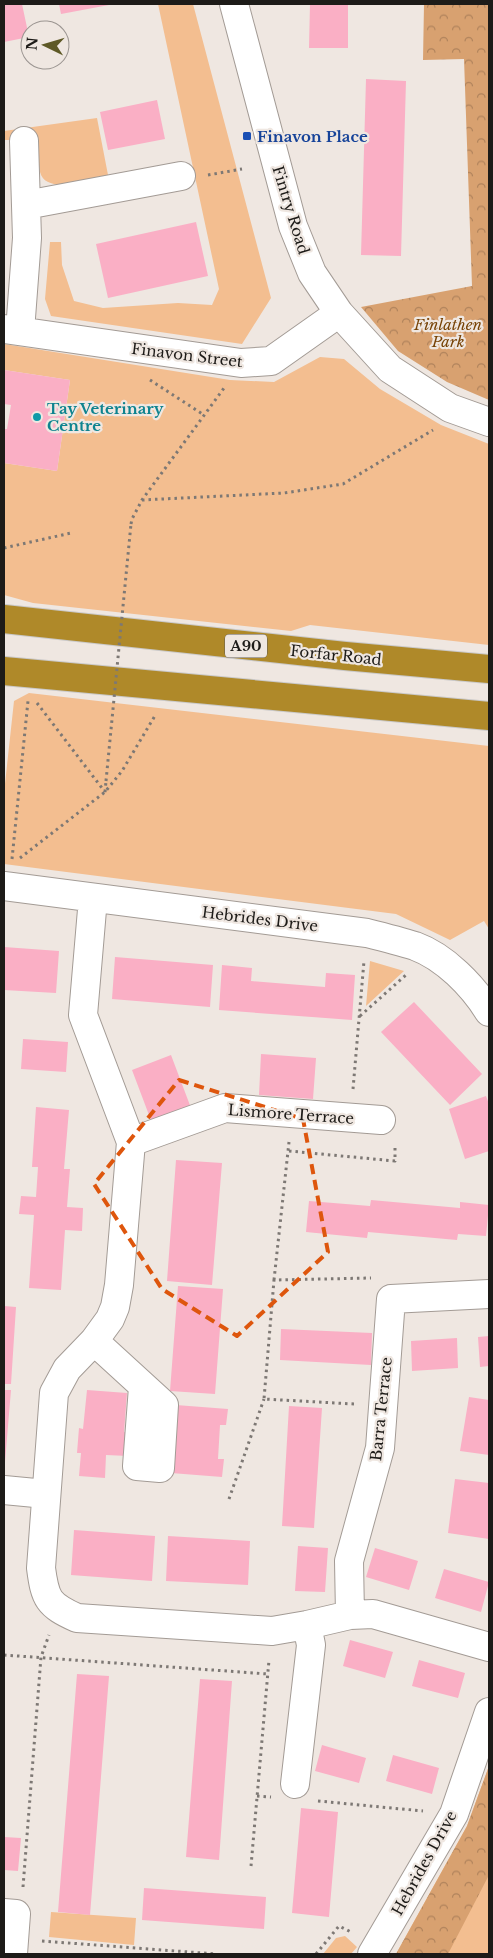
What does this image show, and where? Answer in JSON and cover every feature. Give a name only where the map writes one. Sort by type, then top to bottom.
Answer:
[{"type":"highway","name":"Forfar Road","points":[[4,620],[345,656],[489,669]]},
{"type":"highway","points":[[4,671],[30,683],[489,716]]},
{"type":"street","name":"Fintry Road","points":[[234,4],[293,226],[312,274],[339,313],[390,369],[450,408],[489,422]]},
{"type":"street","name":"Finavon Street","points":[[24,141],[27,238],[12,330],[242,363],[271,362],[339,313]]},
{"type":"street","points":[[26,206],[181,176]]},
{"type":"street","name":"Hebrides Drive","points":[[8,876],[93,898],[367,933],[417,947],[448,965],[482,1000],[489,1012]]},
{"type":"street","points":[[93,898],[83,1015],[131,1142],[119,1285],[115,1307],[110,1319],[94,1341],[66,1369],[54,1393],[41,1568],[44,1592],[58,1609],[77,1618],[272,1631],[350,1615],[373,1614],[489,1647]]},
{"type":"street","name":"Lismore Terrace","points":[[131,1142],[225,1108],[381,1120]]},
{"type":"street","points":[[391,1299],[489,1294]]},
{"type":"street","name":"Barra Terrace","points":[[350,1615],[350,1561],[380,1448],[391,1299]]},
{"type":"street","points":[[94,1341],[143,1386]]},
{"type":"street","points":[[4,1490],[46,1494]]},
{"type":"street","points":[[294,1794],[311,1644],[307,1625]]},
{"type":"street","name":"Hebrides Drive","points":[[372,1954],[454,1814],[489,1712]]},
{"type":"path","points":[[148,379],[204,416]]},
{"type":"path","points":[[105,792],[132,519],[142,500],[225,387]]},
{"type":"path","points":[[142,500],[284,493],[342,484],[442,425]]},
{"type":"path","points":[[4,548],[71,533]]},
{"type":"path","points":[[30,683],[105,792]]},
{"type":"path","points":[[8,876],[30,683]]},
{"type":"path","points":[[8,876],[105,792],[122,771],[147,728]]},
{"type":"path","points":[[351,1117],[367,933]]},
{"type":"path","points":[[359,1016],[407,974],[417,947]]},
{"type":"path","points":[[229,1499],[264,1399],[274,1280],[292,1113]]},
{"type":"path","points":[[288,1151],[395,1161],[395,1139],[381,1120]]},
{"type":"path","points":[[274,1280],[377,1278],[391,1299]]},
{"type":"path","points":[[264,1399],[384,1405]]},
{"type":"path","points":[[58,1609],[41,1657],[22,1899],[12,1930],[184,1953],[216,1954]]},
{"type":"path","points":[[251,1866],[272,1631]]},
{"type":"path","points":[[4,1655],[268,1674]]},
{"type":"path","points":[[257,1796],[294,1794],[454,1814]]},
{"type":"highlighted area","points":[[179,1080],[303,1119],[328,1252],[237,1336],[162,1289],[94,1184]]},
{"type":"shaded area","points":[[158,4],[193,4],[271,298],[242,344],[51,316],[45,299],[50,242],[61,242],[62,265],[74,301],[103,308],[178,303],[212,305],[219,289]]},
{"type":"shaded area","points":[[97,118],[108,175],[81,182],[60,185],[44,179],[40,172],[37,140],[4,140],[4,131]]},
{"type":"shaded area","points":[[4,344],[230,380],[274,382],[320,357],[344,359],[380,389],[441,425],[489,444],[489,645],[310,625],[291,631],[33,603],[4,595],[4,463],[57,471],[70,380],[4,370]]},
{"type":"shaded area","points":[[29,693],[489,746],[489,929],[484,921],[450,940],[396,914],[4,864],[4,793],[14,701]]},
{"type":"shaded area","points":[[370,961],[404,971],[366,1006]]},
{"type":"shaded area","points":[[489,1766],[489,1954],[396,1954],[467,1826]]},
{"type":"shaded area","points":[[51,1912],[136,1918],[134,1945],[49,1937]]},
{"type":"shaded area","points":[[345,1936],[357,1947],[351,1954],[323,1954],[336,1938]]},
{"type":"green space","name":"Finlathen Park","points":[[424,4],[489,4],[489,400],[447,382],[398,351],[361,307],[472,286],[464,59],[423,60]]},
{"type":"green space","points":[[489,1766],[489,1875],[448,1954],[396,1954],[467,1826]]},
{"type":"building","points":[[4,4],[22,4],[25,20],[20,20],[20,39],[4,42]]},
{"type":"building","points":[[59,4],[109,4],[109,5],[61,14]]},
{"type":"building","points":[[310,4],[348,4],[348,48],[309,48]]},
{"type":"building","points":[[366,79],[406,81],[401,256],[361,255]]},
{"type":"building","points":[[157,100],[165,139],[108,150],[100,112]]},
{"type":"building","points":[[196,222],[208,276],[108,298],[96,244]]},
{"type":"building","name":"Tay Veterinary Centre","points":[[4,370],[70,380],[57,471],[4,463],[4,429],[7,429],[11,405],[4,404]]},
{"type":"building","points":[[4,947],[59,951],[56,993],[4,990]]},
{"type":"building","points":[[115,957],[213,965],[210,1007],[112,999]]},
{"type":"building","points":[[222,965],[252,968],[251,981],[325,987],[326,973],[355,975],[352,1020],[219,1010]]},
{"type":"building","points":[[414,1002],[482,1074],[450,1105],[381,1032]]},
{"type":"building","points":[[23,1039],[68,1042],[66,1072],[21,1069]]},
{"type":"building","points":[[261,1054],[316,1058],[313,1099],[259,1095]]},
{"type":"building","points":[[171,1055],[191,1108],[152,1123],[132,1070]]},
{"type":"building","points":[[486,1096],[489,1104],[489,1151],[465,1159],[449,1109]]},
{"type":"building","points":[[36,1107],[69,1110],[64,1169],[70,1169],[67,1207],[83,1208],[82,1231],[65,1230],[61,1290],[29,1288],[34,1215],[19,1214],[21,1196],[36,1197],[38,1167],[32,1167]]},
{"type":"building","points":[[176,1160],[222,1163],[212,1285],[167,1281]]},
{"type":"building","points":[[371,1200],[460,1208],[460,1202],[489,1205],[486,1236],[458,1234],[457,1240],[368,1232],[367,1238],[306,1232],[309,1201],[370,1206]]},
{"type":"building","points":[[178,1286],[223,1289],[215,1394],[170,1391]]},
{"type":"building","points":[[4,1306],[16,1307],[11,1384],[4,1384]]},
{"type":"building","points":[[281,1329],[372,1333],[371,1365],[280,1360]]},
{"type":"building","points":[[489,1336],[489,1366],[480,1367],[478,1337]]},
{"type":"building","points":[[457,1338],[458,1368],[412,1371],[411,1341]]},
{"type":"building","points":[[4,1390],[11,1390],[5,1462],[4,1462]]},
{"type":"building","points":[[87,1390],[127,1393],[124,1432],[129,1433],[128,1456],[106,1455],[105,1478],[79,1476],[81,1453],[77,1453],[79,1428],[83,1429]]},
{"type":"building","points":[[469,1397],[489,1400],[489,1455],[460,1451]]},
{"type":"building","points":[[176,1405],[228,1409],[226,1425],[220,1425],[218,1459],[224,1459],[222,1477],[171,1473]]},
{"type":"building","points":[[289,1406],[322,1408],[314,1528],[282,1526]]},
{"type":"building","points":[[455,1479],[489,1483],[489,1539],[448,1533]]},
{"type":"building","points":[[74,1530],[155,1536],[152,1581],[71,1575]]},
{"type":"building","points":[[168,1536],[250,1541],[248,1585],[166,1581]]},
{"type":"building","points":[[298,1546],[328,1548],[325,1592],[295,1591]]},
{"type":"building","points":[[375,1548],[418,1561],[409,1590],[366,1577]]},
{"type":"building","points":[[444,1569],[489,1582],[481,1612],[435,1598]]},
{"type":"building","points":[[350,1640],[393,1652],[385,1678],[343,1666]]},
{"type":"building","points":[[419,1660],[465,1673],[458,1698],[412,1686]]},
{"type":"building","points":[[77,1674],[109,1676],[90,1915],[58,1912]]},
{"type":"building","points":[[200,1679],[232,1681],[219,1860],[186,1857]]},
{"type":"building","points":[[322,1745],[366,1758],[359,1783],[315,1771]]},
{"type":"building","points":[[393,1755],[439,1768],[432,1794],[386,1781]]},
{"type":"building","points":[[301,1808],[338,1812],[329,1917],[292,1913]]},
{"type":"building","points":[[4,1837],[21,1838],[18,1871],[4,1870]]},
{"type":"building","points":[[144,1888],[266,1897],[264,1929],[142,1920]]},
{"type":"place","name":"Finavon Place","points":[[247,136]]},
{"type":"place","name":"Tay Veterinary Centre","points":[[37,417]]}]
